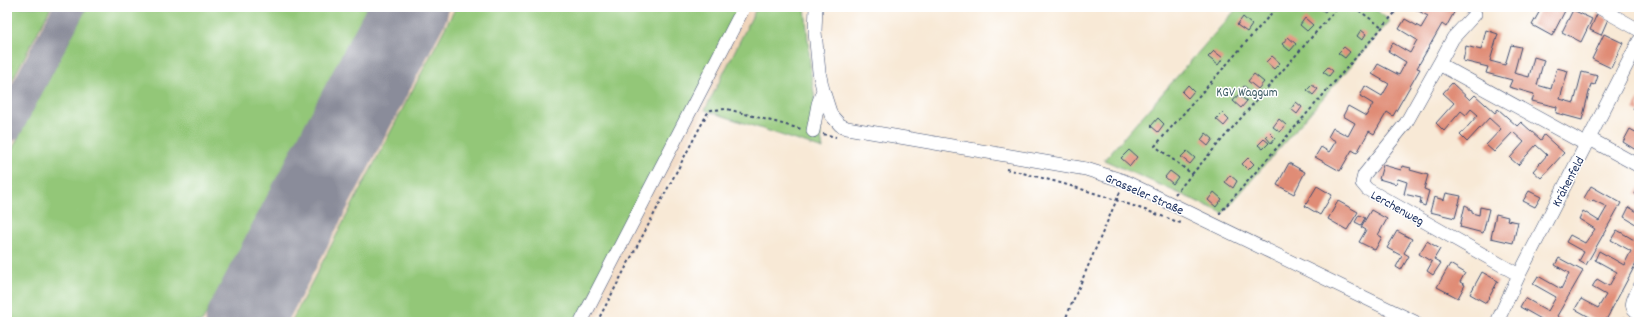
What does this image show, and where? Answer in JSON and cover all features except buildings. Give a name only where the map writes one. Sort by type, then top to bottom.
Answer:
[{"type":"street","points":[[581,322],[744,7]]},
{"type":"street","points":[[812,132],[818,104],[823,90],[819,72],[815,32],[816,7]]},
{"type":"street","points":[[1598,7],[1639,30]]},
{"type":"street","name":"Lerchenweg","points":[[1475,14],[1453,38],[1406,123],[1364,175],[1362,183],[1367,189],[1519,275]]},
{"type":"street","name":"Krähenfeld","points":[[1497,322],[1519,275],[1639,41]]},
{"type":"street","points":[[1439,64],[1588,142],[1639,166]]},
{"type":"street","name":"Grasseler Straße","points":[[823,90],[834,119],[847,128],[1086,169],[1124,181],[1415,322]]},
{"type":"street","points":[[1639,288],[1632,300],[1631,306],[1634,311],[1639,314]]},
{"type":"path","points":[[1192,174],[1155,146],[1276,7]]},
{"type":"path","points":[[1169,202],[1338,7]]},
{"type":"path","points":[[1354,7],[1382,27]]},
{"type":"path","points":[[1211,223],[1400,7]]},
{"type":"path","points":[[597,322],[702,123],[712,110],[727,109],[838,138]]},
{"type":"path","points":[[1002,168],[1051,179],[1116,200],[1184,225]]},
{"type":"path","points":[[1064,322],[1124,181]]},
{"type":"shaded area","points":[[7,7],[758,7],[595,322],[7,322]]},
{"type":"green space","points":[[7,7],[51,7],[7,90]]},
{"type":"green space","points":[[87,7],[368,7],[202,322],[7,322],[7,159]]},
{"type":"green space","points":[[456,7],[743,7],[577,322],[291,322]]},
{"type":"green space","points":[[757,7],[805,7],[811,74],[823,149],[705,110]]},
{"type":"green space","name":"KGV Waggum","points":[[1238,7],[1372,7],[1390,21],[1223,213],[1104,160]]},
{"type":"taxiway","points":[[7,127],[70,7]]},
{"type":"runway","points":[[244,322],[410,7]]}]
